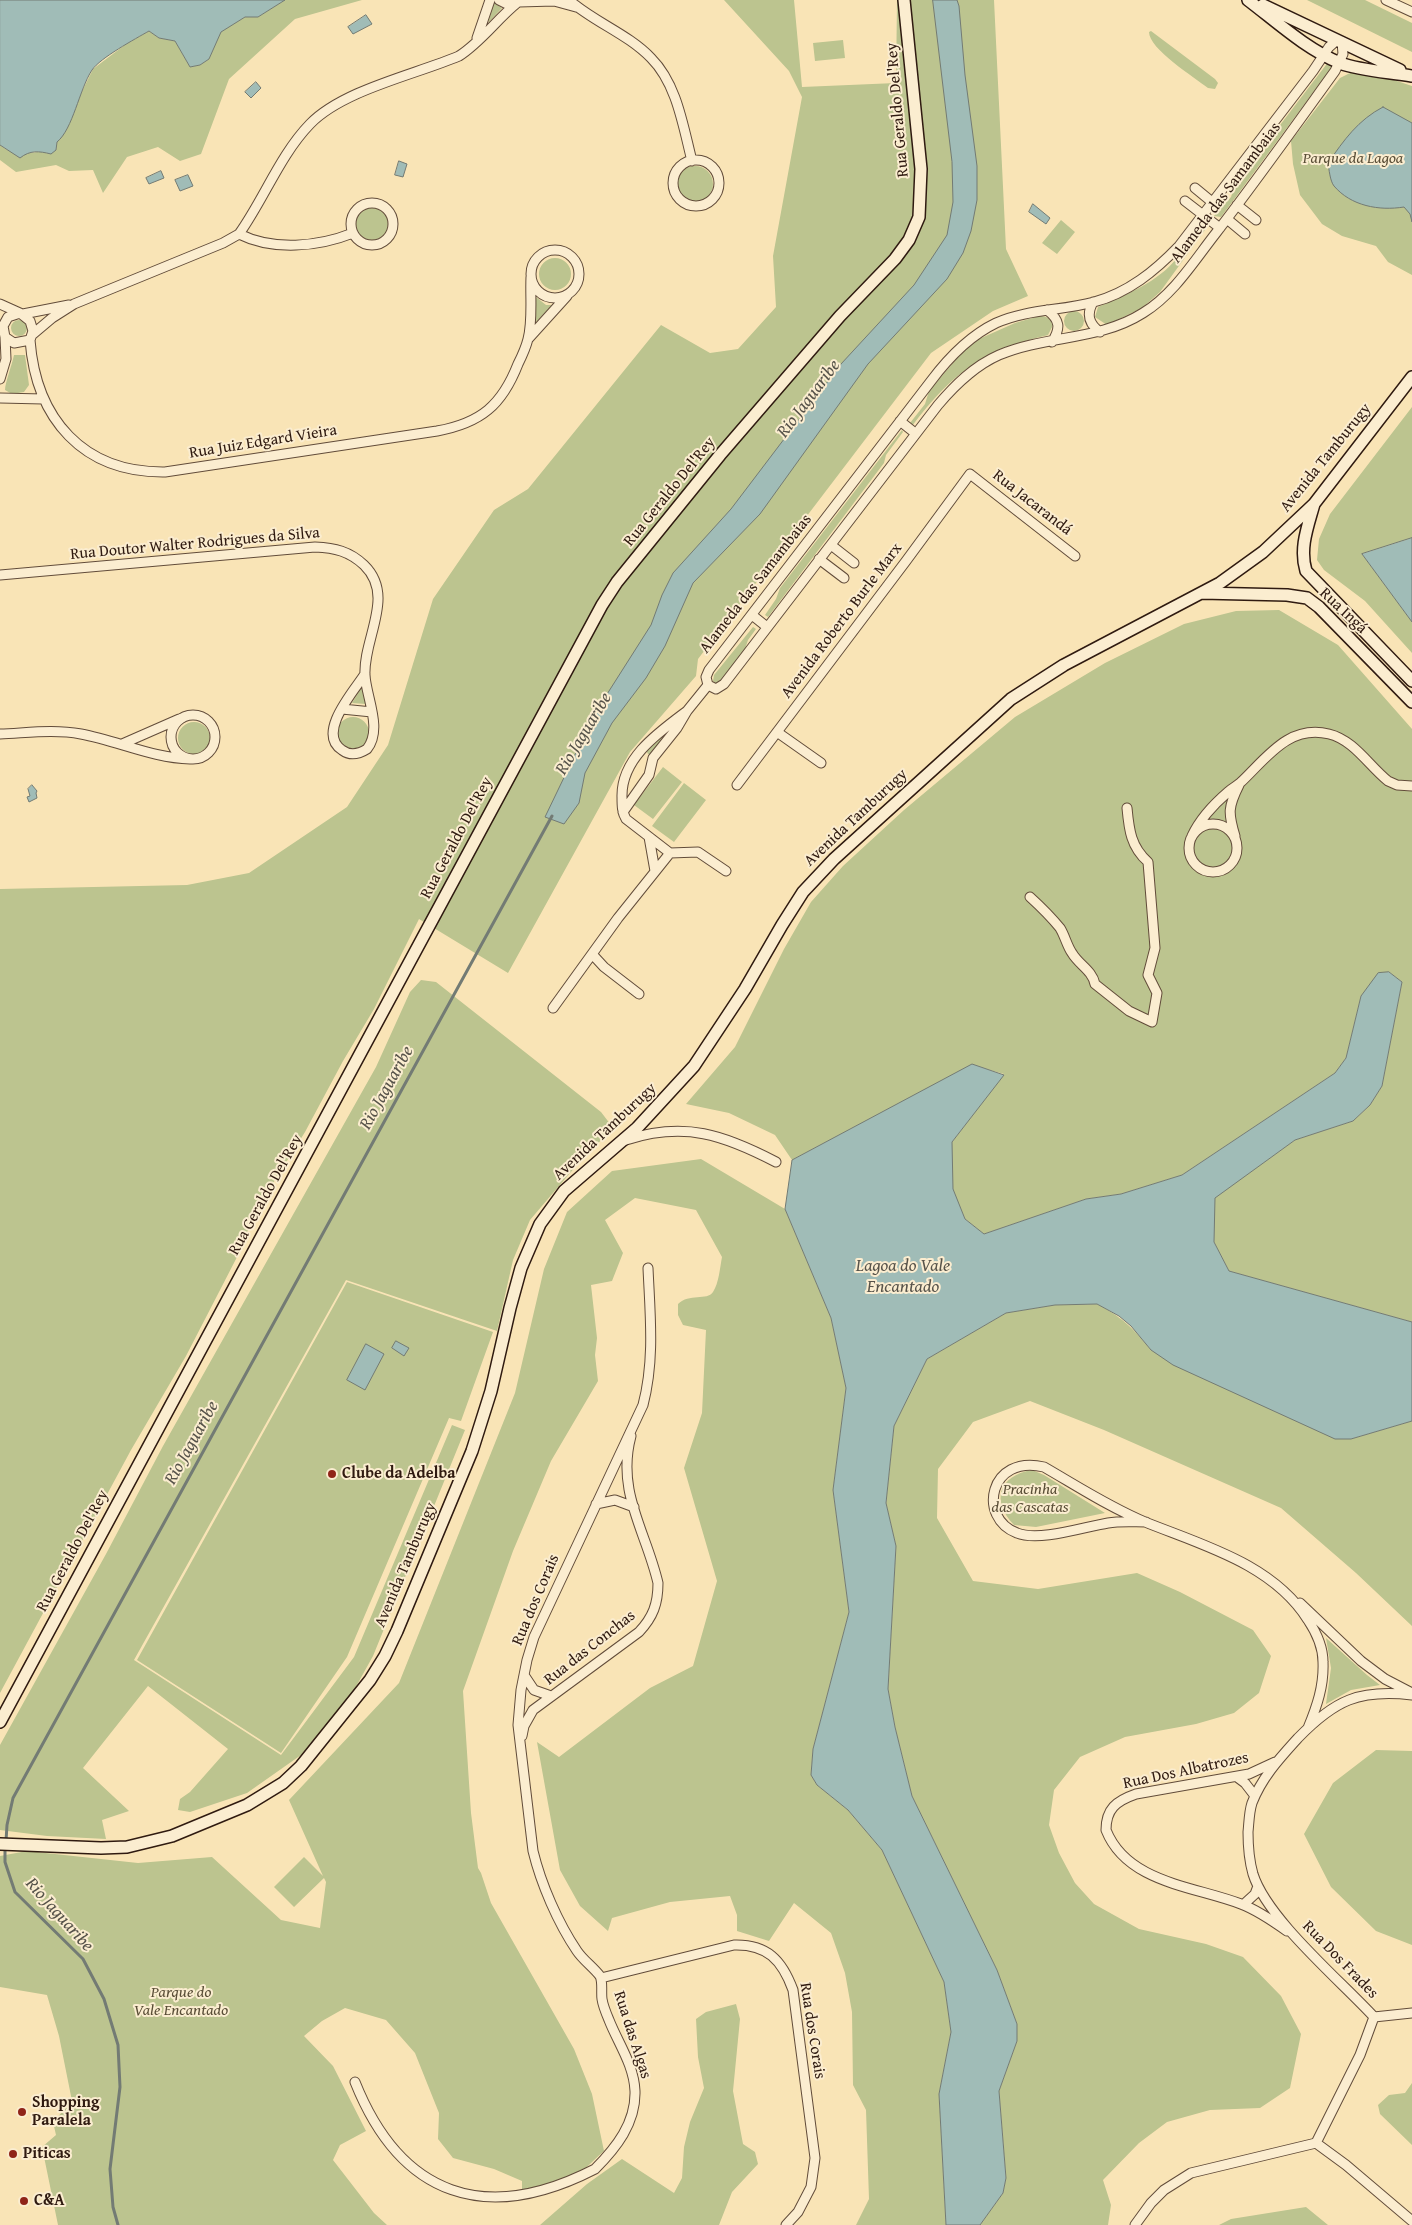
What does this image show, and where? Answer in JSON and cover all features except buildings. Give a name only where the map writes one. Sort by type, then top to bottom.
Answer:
[{"type":"main road","name":"Rua Geraldo Del'Rey","points":[[0,1722],[602,605],[617,582],[720,455],[840,316],[895,259],[909,240],[919,217],[922,169],[904,0]]},
{"type":"main road","points":[[1248,0],[1324,55],[1340,62],[1412,76]]},
{"type":"main road","points":[[1252,0],[1412,76]]},
{"type":"main road","name":"Avenida Tamburugy","points":[[0,1844],[101,1848],[127,1847],[157,1841],[254,1802],[283,1783],[306,1760],[370,1680],[385,1656],[397,1631],[472,1451],[491,1391],[521,1268],[540,1224],[564,1191],[623,1140],[671,1093],[694,1066],[745,989],[792,907],[803,892],[834,859],[1011,699],[1064,665],[1200,593],[1239,570],[1263,552],[1314,504],[1412,377]]},
{"type":"main road","name":"Rua Ingá","points":[[1314,504],[1304,542],[1306,571],[1412,681]]},
{"type":"main road","name":"Rua Ingá","points":[[1200,593],[1287,595],[1307,598],[1319,607],[1412,702]]},
{"type":"street","points":[[475,42],[490,0]]},
{"type":"street","points":[[500,0],[507,4],[519,1],[554,1],[578,8]]},
{"type":"street","points":[[569,0],[578,8],[638,47],[651,57],[663,72],[676,102],[692,161]]},
{"type":"street","points":[[1386,0],[1412,12]]},
{"type":"street","points":[[2,332],[14,343],[31,337],[52,318],[74,304],[224,243],[238,234],[300,137],[322,113],[350,98],[459,56],[519,1]]},
{"type":"street","name":"Alameda das Samambaias","points":[[1340,41],[1343,54],[1340,62],[1237,206],[1174,287],[1160,300],[1127,322],[1100,332],[1016,349],[998,355],[981,365],[951,389],[915,433],[720,688],[716,689],[708,685],[707,673],[942,366],[968,340],[996,323],[1013,317],[1093,302],[1131,286],[1156,269],[1179,246],[1331,44],[1340,41]]},
{"type":"street","points":[[692,161],[706,163],[712,168],[719,181],[715,196],[704,205],[689,205],[677,196],[673,182],[679,168],[692,161]]},
{"type":"street","name":"Alameda das Samambaias","points":[[1195,188],[1212,202]]},
{"type":"street","points":[[1185,201],[1220,228]]},
{"type":"street","points":[[364,204],[382,205],[389,211],[393,219],[393,228],[390,236],[383,242],[375,245],[366,245],[358,240],[353,233],[350,225],[352,216],[364,204]]},
{"type":"street","points":[[1237,206],[1256,220]]},
{"type":"street","points":[[1227,219],[1245,234]]},
{"type":"street","points":[[238,234],[260,242],[294,245],[326,242],[353,233]]},
{"type":"street","name":"Rua Juiz Edgard Vieira","points":[[31,337],[34,375],[43,399],[49,411],[69,437],[97,458],[130,470],[165,472],[437,431],[468,423],[481,416],[505,393],[529,338],[571,292],[578,279],[579,272],[572,258],[559,251],[545,253],[538,257],[534,263],[531,277],[529,338]]},
{"type":"street","points":[[531,277],[539,292],[547,297],[564,297],[571,292]]},
{"type":"street","points":[[1093,302],[1088,315],[1090,322],[1100,332]]},
{"type":"street","points":[[0,304],[22,313],[32,325],[31,337]]},
{"type":"street","points":[[0,379],[6,359],[2,332],[4,321],[8,317],[22,313],[74,304]]},
{"type":"street","points":[[1047,310],[1053,315],[1059,325],[1059,330],[1052,342]]},
{"type":"street","points":[[0,398],[43,399]]},
{"type":"street","points":[[900,421],[915,433]]},
{"type":"street","name":"Rua Jacarandá","points":[[970,474],[1075,556]]},
{"type":"street","name":"Avenida Roberto Burle Marx","points":[[737,785],[970,474]]},
{"type":"street","points":[[831,545],[854,563]]},
{"type":"street","name":"Rua Doutor Walter Rodrigues da Silva","points":[[0,575],[315,547],[345,551],[356,558],[367,569],[378,592],[378,605],[365,674],[374,736],[372,743],[360,753],[352,754],[344,752],[333,740],[334,725],[365,674]]},
{"type":"street","points":[[819,559],[844,578]]},
{"type":"street","points":[[752,615],[767,627]]},
{"type":"street","points":[[708,685],[686,711],[660,731],[629,766],[622,784],[623,812],[626,819],[670,853],[698,852],[726,871]]},
{"type":"street","points":[[342,709],[372,712]]},
{"type":"street","points":[[623,812],[649,775],[653,758],[678,728],[686,711]]},
{"type":"street","points":[[0,734],[60,732],[80,734],[163,756],[197,759],[209,752],[215,740],[215,733],[208,721],[202,717],[188,716],[122,744]]},
{"type":"street","points":[[182,718],[173,728],[172,741],[178,753],[190,759]]},
{"type":"street","points":[[777,732],[822,763]]},
{"type":"street","points":[[1239,784],[1230,804],[1229,814],[1237,850],[1230,865],[1215,872],[1199,867],[1193,860],[1190,852],[1192,836],[1201,820],[1277,746],[1297,735],[1310,733],[1328,734],[1340,738],[1388,781],[1397,785],[1412,786]]},
{"type":"street","points":[[639,754],[651,764]]},
{"type":"street","points":[[1030,897],[1052,917],[1061,930],[1072,954],[1083,963],[1096,984],[1129,1011],[1152,1022],[1156,993],[1148,975],[1155,948],[1148,862],[1138,854],[1129,833],[1127,808]]},
{"type":"street","points":[[1192,836],[1198,829],[1216,824],[1225,827],[1232,833],[1236,842]]},
{"type":"street","points":[[649,837],[655,871]]},
{"type":"street","points":[[553,1008],[670,853]]},
{"type":"street","points":[[592,954],[604,967],[639,994]]},
{"type":"street","points":[[623,1140],[647,1133],[674,1131],[721,1136],[776,1162]]},
{"type":"street","name":"Rua dos Corais","points":[[520,1742],[518,1716],[529,1653],[542,1620],[622,1445],[643,1405],[650,1370],[652,1345],[648,1268]]},
{"type":"street","name":"Rua das Conchas","points":[[520,1742],[528,1718],[533,1710],[639,1632],[650,1620],[655,1609],[658,1598],[658,1583],[627,1486],[628,1448],[634,1424]]},
{"type":"street","points":[[1146,1522],[1110,1522],[1028,1536],[1016,1533],[1006,1527],[998,1516],[994,1504],[994,1492],[999,1479],[1008,1471],[1019,1465],[1033,1464],[1044,1467],[1113,1507],[1229,1556],[1276,1584],[1309,1610],[1361,1661],[1385,1679],[1412,1694]]},
{"type":"street","points":[[596,1504],[615,1500],[634,1508]]},
{"type":"street","points":[[1110,1522],[1113,1507]]},
{"type":"street","points":[[1293,1598],[1318,1638],[1323,1660],[1319,1700],[1308,1728]]},
{"type":"street","points":[[1318,1638],[1329,1631]]},
{"type":"street","points":[[524,1675],[534,1690],[551,1696]]},
{"type":"street","points":[[1383,1692],[1385,1679]]},
{"type":"street","points":[[1308,1728],[1331,1710],[1362,1695],[1383,1692],[1412,1694]]},
{"type":"street","points":[[1319,1700],[1323,1708],[1331,1710]]},
{"type":"street","name":"Rua Dos Frades","points":[[1308,1728],[1277,1760],[1255,1796],[1249,1818],[1248,1847],[1253,1874],[1269,1904],[1298,1938],[1374,2017],[1360,2055],[1316,2143]]},
{"type":"street","name":"Rua das Algas","points":[[520,1742],[533,1851],[538,1868],[571,1941],[585,1961],[601,1978],[604,2009],[633,2075],[635,2091],[634,2107],[623,2135],[613,2150],[572,2191]]},
{"type":"street","name":"Rua Dos Albatrozes","points":[[1277,1760],[1260,1770],[1237,1777],[1136,1794],[1123,1799],[1109,1811],[1106,1830],[1117,1850],[1144,1872],[1243,1904],[1298,1938]]},
{"type":"street","points":[[1237,1777],[1245,1783],[1255,1796]]},
{"type":"street","points":[[1243,1904],[1255,1894],[1258,1886]]},
{"type":"street","name":"Rua dos Corais","points":[[601,1978],[734,1946],[754,1946],[765,1950],[782,1965],[793,1990],[815,2158],[812,2187],[798,2212],[786,2225]]},
{"type":"street","points":[[1374,2017],[1412,2013]]},
{"type":"street","points":[[354,2082],[378,2132],[406,2174]]},
{"type":"street","points":[[1136,2225],[1151,2203],[1164,2190],[1191,2173],[1316,2143],[1346,2164],[1412,2221]]},
{"type":"green space","points":[[285,0],[362,0],[295,19],[229,79],[201,154],[180,161],[158,147],[127,157],[103,193],[93,170],[69,171],[56,165],[16,172],[0,160],[0,145],[19,153],[56,150],[57,142],[93,69],[126,44],[149,31],[159,38],[175,41],[190,67],[200,65],[209,59],[220,32],[245,17],[258,17]]},
{"type":"green space","points":[[724,0],[794,0],[802,87],[896,83],[897,0],[994,0],[1006,249],[1028,296],[993,311],[931,353],[698,659],[696,676],[630,752],[508,973],[419,919],[374,1009],[343,1061],[305,1132],[257,1209],[236,1259],[186,1356],[131,1450],[0,1693],[0,889],[187,885],[249,873],[347,807],[388,745],[433,599],[494,510],[528,489],[661,325],[710,353],[738,349],[776,307],[773,256],[802,97],[789,71]]},
{"type":"green space","points":[[1307,0],[1365,0],[1412,23],[1412,52]]},
{"type":"green space","points":[[494,3],[502,8],[488,23]]},
{"type":"green space","points":[[1151,31],[1215,79],[1218,83],[1215,89],[1208,88],[1164,54],[1151,39],[1149,32]]},
{"type":"green space","points":[[843,40],[845,58],[815,61],[813,43]]},
{"type":"green space","points":[[1329,61],[1333,64],[1332,67],[1221,217],[1214,216],[1231,197],[1235,184]]},
{"type":"green space","name":"Parque da Lagoa","points":[[1352,72],[1394,80],[1412,86],[1412,275],[1388,262],[1376,246],[1342,236],[1322,224],[1300,195],[1293,164],[1291,141],[1340,78]]},
{"type":"green space","points":[[695,166],[708,171],[713,184],[708,197],[695,202],[682,197],[677,184],[682,171]]},
{"type":"green space","points":[[372,208],[378,209],[383,213],[387,218],[387,230],[383,235],[378,239],[372,240],[366,239],[361,235],[357,230],[356,224],[357,218],[361,213],[366,209]]},
{"type":"green space","points":[[1061,220],[1075,232],[1057,254],[1042,243]]},
{"type":"green space","points":[[1200,226],[1205,230],[1160,292],[1142,308],[1107,325],[1095,317],[1098,307],[1141,287],[1161,274],[1177,258]]},
{"type":"green space","points":[[555,258],[561,259],[566,263],[570,268],[570,280],[566,285],[561,289],[555,290],[549,289],[544,285],[540,280],[539,274],[540,268],[544,263],[549,259]]},
{"type":"green space","points":[[536,297],[546,305],[552,305],[535,323]]},
{"type":"green space","points":[[1074,311],[1081,314],[1084,321],[1081,328],[1074,331],[1067,328],[1064,321],[1067,314]]},
{"type":"green space","points":[[1039,316],[1048,318],[1053,325],[1048,335],[1005,348],[971,366],[941,391],[912,426],[910,423],[925,404],[929,391],[965,349],[979,339],[1015,323]]},
{"type":"green space","points":[[16,320],[22,320],[27,325],[25,334],[16,336],[11,331],[11,325]]},
{"type":"green space","points":[[14,355],[25,355],[29,385],[24,392],[12,394],[5,390]]},
{"type":"green space","points":[[1412,407],[1412,538],[1362,554],[1412,622],[1412,653],[1365,601],[1324,570],[1317,560],[1319,539],[1330,514]]},
{"type":"green space","points":[[902,430],[903,432],[886,455],[884,463],[768,617],[765,615],[776,599],[780,588]]},
{"type":"green space","points":[[1279,610],[1338,645],[1412,729],[1412,1322],[1229,1271],[1214,1242],[1214,1198],[1295,1140],[1353,1121],[1370,1105],[1382,1086],[1402,982],[1389,972],[1361,996],[1346,1058],[1335,1073],[1182,1175],[1121,1194],[1086,1199],[984,1234],[965,1219],[952,1189],[952,1142],[1004,1074],[972,1065],[792,1160],[775,1135],[729,1113],[686,1104],[735,1047],[784,949],[811,902],[843,866],[904,810],[1015,717],[1105,663],[1184,624],[1236,611]]},
{"type":"green space","points":[[753,627],[756,629],[748,640],[743,655],[718,684],[715,683],[713,681],[714,675]]},
{"type":"green space","points":[[363,685],[366,704],[352,703]]},
{"type":"green space","points":[[353,717],[359,718],[364,722],[368,727],[368,739],[364,744],[359,748],[353,749],[347,748],[342,744],[338,739],[337,733],[338,727],[342,722],[347,718]]},
{"type":"green space","points":[[194,722],[205,727],[210,738],[205,749],[194,754],[183,749],[178,738],[183,727]]},
{"type":"green space","points":[[672,724],[675,726],[651,754],[648,754],[646,750]]},
{"type":"green space","points":[[663,767],[682,782],[653,819],[634,805]]},
{"type":"green space","points":[[684,783],[706,800],[674,842],[652,826]]},
{"type":"green space","points":[[421,980],[436,982],[601,1112],[614,1129],[588,1152],[530,1220],[513,1260],[497,1331],[346,1280],[134,1660],[281,1755],[354,1657],[452,1425],[465,1430],[373,1656],[353,1692],[301,1755],[247,1793],[190,1812],[178,1810],[180,1799],[190,1792],[228,1749],[148,1686],[83,1768],[129,1811],[102,1820],[106,1839],[47,1836],[0,1830],[0,1745],[106,1554],[163,1446],[376,1067],[410,992]]},
{"type":"green space","name":"Parque do Vale Encantado","points":[[701,1159],[785,1209],[831,1318],[846,1388],[833,1490],[849,1612],[813,1749],[811,1775],[817,1785],[848,1810],[882,1850],[944,1982],[951,2032],[939,2094],[946,2225],[856,2225],[869,2199],[866,2110],[853,2085],[852,2012],[845,1973],[831,1933],[794,1903],[769,1941],[737,1931],[737,1915],[730,1896],[670,1902],[612,1918],[608,1931],[580,1906],[560,1870],[537,1742],[559,1757],[650,1688],[693,1666],[717,1581],[684,1468],[702,1413],[706,1330],[683,1325],[678,1315],[678,1304],[687,1299],[710,1295],[713,1292],[718,1280],[722,1257],[696,1210],[635,1198],[605,1220],[623,1253],[612,1281],[591,1285],[597,1338],[595,1355],[598,1381],[551,1461],[513,1551],[463,1691],[471,1813],[478,1868],[491,1903],[574,2049],[592,2094],[604,2151],[568,2183],[558,2189],[536,2196],[522,2196],[522,2181],[494,2169],[453,2158],[438,2139],[439,2113],[415,2053],[386,2020],[345,2008],[322,2021],[304,2036],[333,2066],[366,2131],[340,2145],[333,2160],[374,2213],[387,2225],[58,2225],[42,2147],[56,2135],[53,2122],[72,2101],[59,2036],[47,1995],[0,1987],[0,1856],[27,1851],[138,1863],[212,1857],[281,1920],[320,1928],[326,1882],[324,1878],[294,1907],[274,1887],[304,1857],[323,1876],[289,1800],[399,1683],[515,1393],[544,1269],[567,1212],[612,1171]]},
{"type":"green space","name":"Clube da Adelba","points":[[347,1282],[493,1332],[461,1421],[449,1418],[347,1657],[281,1753],[137,1660]]},
{"type":"green space","points":[[1097,1304],[1127,1324],[1151,1350],[1351,1439],[1412,1421],[1412,1626],[1356,1573],[1281,1508],[1104,1430],[1030,1401],[973,1422],[938,1469],[937,1518],[973,1581],[1038,1589],[1137,1573],[1180,1592],[1253,1630],[1271,1656],[1259,1693],[1234,1713],[1196,1724],[1125,1737],[1080,1757],[1054,1790],[1049,1825],[1059,1853],[1075,1883],[1094,1904],[1139,1929],[1206,1944],[1243,1957],[1281,1996],[1301,2034],[1290,2088],[1260,2108],[1210,2110],[1167,2122],[1139,2143],[1103,2180],[1111,2205],[1108,2225],[980,2225],[1003,2193],[1006,2178],[999,2091],[1017,2041],[1017,2024],[997,1970],[912,1796],[895,1727],[888,1689],[896,1546],[886,1503],[894,1426],[927,1359],[1006,1313],[1055,1305]]},
{"type":"green space","name":"Pracinha das Cascatas","points":[[1032,1470],[1044,1475],[1105,1513],[1036,1527],[1014,1525],[1002,1507],[1002,1491],[1005,1484],[1012,1478]]},
{"type":"green space","points":[[1326,1638],[1380,1685],[1351,1690],[1326,1704],[1331,1668]]},
{"type":"green space","points":[[1376,1750],[1412,1751],[1412,1945],[1376,1931],[1331,1887],[1304,1834],[1333,1783]]},
{"type":"green space","points":[[736,2004],[740,2019],[733,2091],[743,2144],[755,2152],[758,2164],[732,2192],[719,2225],[540,2225],[587,2184],[622,2159],[674,2193],[682,2178],[684,2147],[690,2122],[704,2088],[698,2057],[696,2019],[706,2012]]},
{"type":"green space","points":[[1412,2083],[1412,2145],[1380,2114],[1378,2105],[1389,2095],[1405,2093]]},
{"type":"green space","points":[[1306,2207],[1328,2225],[1219,2225],[1231,2219]]},
{"type":"water","points":[[0,0],[285,0],[258,17],[245,17],[221,32],[209,59],[200,65],[190,67],[175,41],[159,38],[149,31],[110,54],[96,65],[87,78],[72,119],[63,136],[57,142],[56,150],[51,154],[31,152],[20,158],[0,145]]},
{"type":"water","points":[[933,0],[957,0],[959,6],[965,75],[977,166],[977,200],[971,231],[963,253],[947,279],[868,364],[760,514],[693,583],[665,646],[646,678],[612,723],[585,773],[579,803],[564,824],[545,817],[595,713],[651,625],[662,595],[673,573],[731,509],[841,364],[914,285],[947,235],[953,202],[952,162]]},
{"type":"water","points":[[366,15],[372,24],[353,34],[348,27]]},
{"type":"water","points":[[256,82],[261,88],[251,98],[245,92]]},
{"type":"water","points":[[1383,107],[1412,123],[1412,222],[1410,214],[1404,207],[1366,206],[1341,193],[1334,186],[1331,178],[1328,163],[1340,146],[1359,124]]},
{"type":"water","points":[[399,161],[407,164],[403,177],[395,175]]},
{"type":"water","points":[[161,171],[164,178],[149,184],[146,178]]},
{"type":"water","points":[[188,175],[193,186],[180,191],[175,180]]},
{"type":"water","points":[[1033,204],[1050,218],[1046,224],[1029,212]]},
{"type":"water","points":[[1412,538],[1412,622],[1362,554]]},
{"type":"water","points":[[32,785],[37,791],[37,798],[29,802],[27,797],[30,796],[28,789]]},
{"type":"water","name":"Lagoa do Vale Encantado","points":[[1389,972],[1402,982],[1382,1086],[1370,1105],[1353,1121],[1295,1140],[1215,1198],[1214,1242],[1229,1271],[1412,1322],[1412,1421],[1351,1439],[1335,1439],[1173,1365],[1151,1350],[1131,1326],[1119,1316],[1097,1304],[1055,1305],[1006,1313],[927,1359],[894,1426],[886,1503],[896,1546],[888,1689],[895,1727],[912,1796],[997,1970],[1017,2024],[1017,2041],[999,2091],[1006,2178],[1003,2193],[980,2225],[946,2225],[939,2094],[951,2032],[944,1982],[882,1850],[848,1810],[817,1785],[811,1775],[813,1749],[849,1612],[833,1490],[846,1388],[831,1318],[785,1209],[792,1160],[972,1064],[1004,1075],[952,1142],[953,1189],[965,1219],[984,1234],[1086,1199],[1121,1194],[1182,1175],[1335,1073],[1346,1058],[1361,996],[1378,973]]},
{"type":"water","points":[[396,1341],[409,1348],[404,1356],[392,1348]]},
{"type":"water","points":[[366,1344],[384,1354],[365,1390],[347,1380]]},
{"type":"waterway","name":"Rio Jaguaribe","points":[[6,1841],[7,1825],[13,1798],[552,816]]},
{"type":"waterway","name":"Rio Jaguaribe","points":[[5,1847],[5,1862],[15,1892],[83,1959],[104,1999],[118,2045],[120,2087],[110,2169],[113,2207],[118,2225]]},
{"type":"place","name":"Clube da Adelba","points":[[332,1474]]},
{"type":"place","name":"Shopping Paralela","points":[[22,2112]]},
{"type":"place","name":"Piticas","points":[[13,2154]]},
{"type":"place","name":"C&A","points":[[24,2201]]}]
